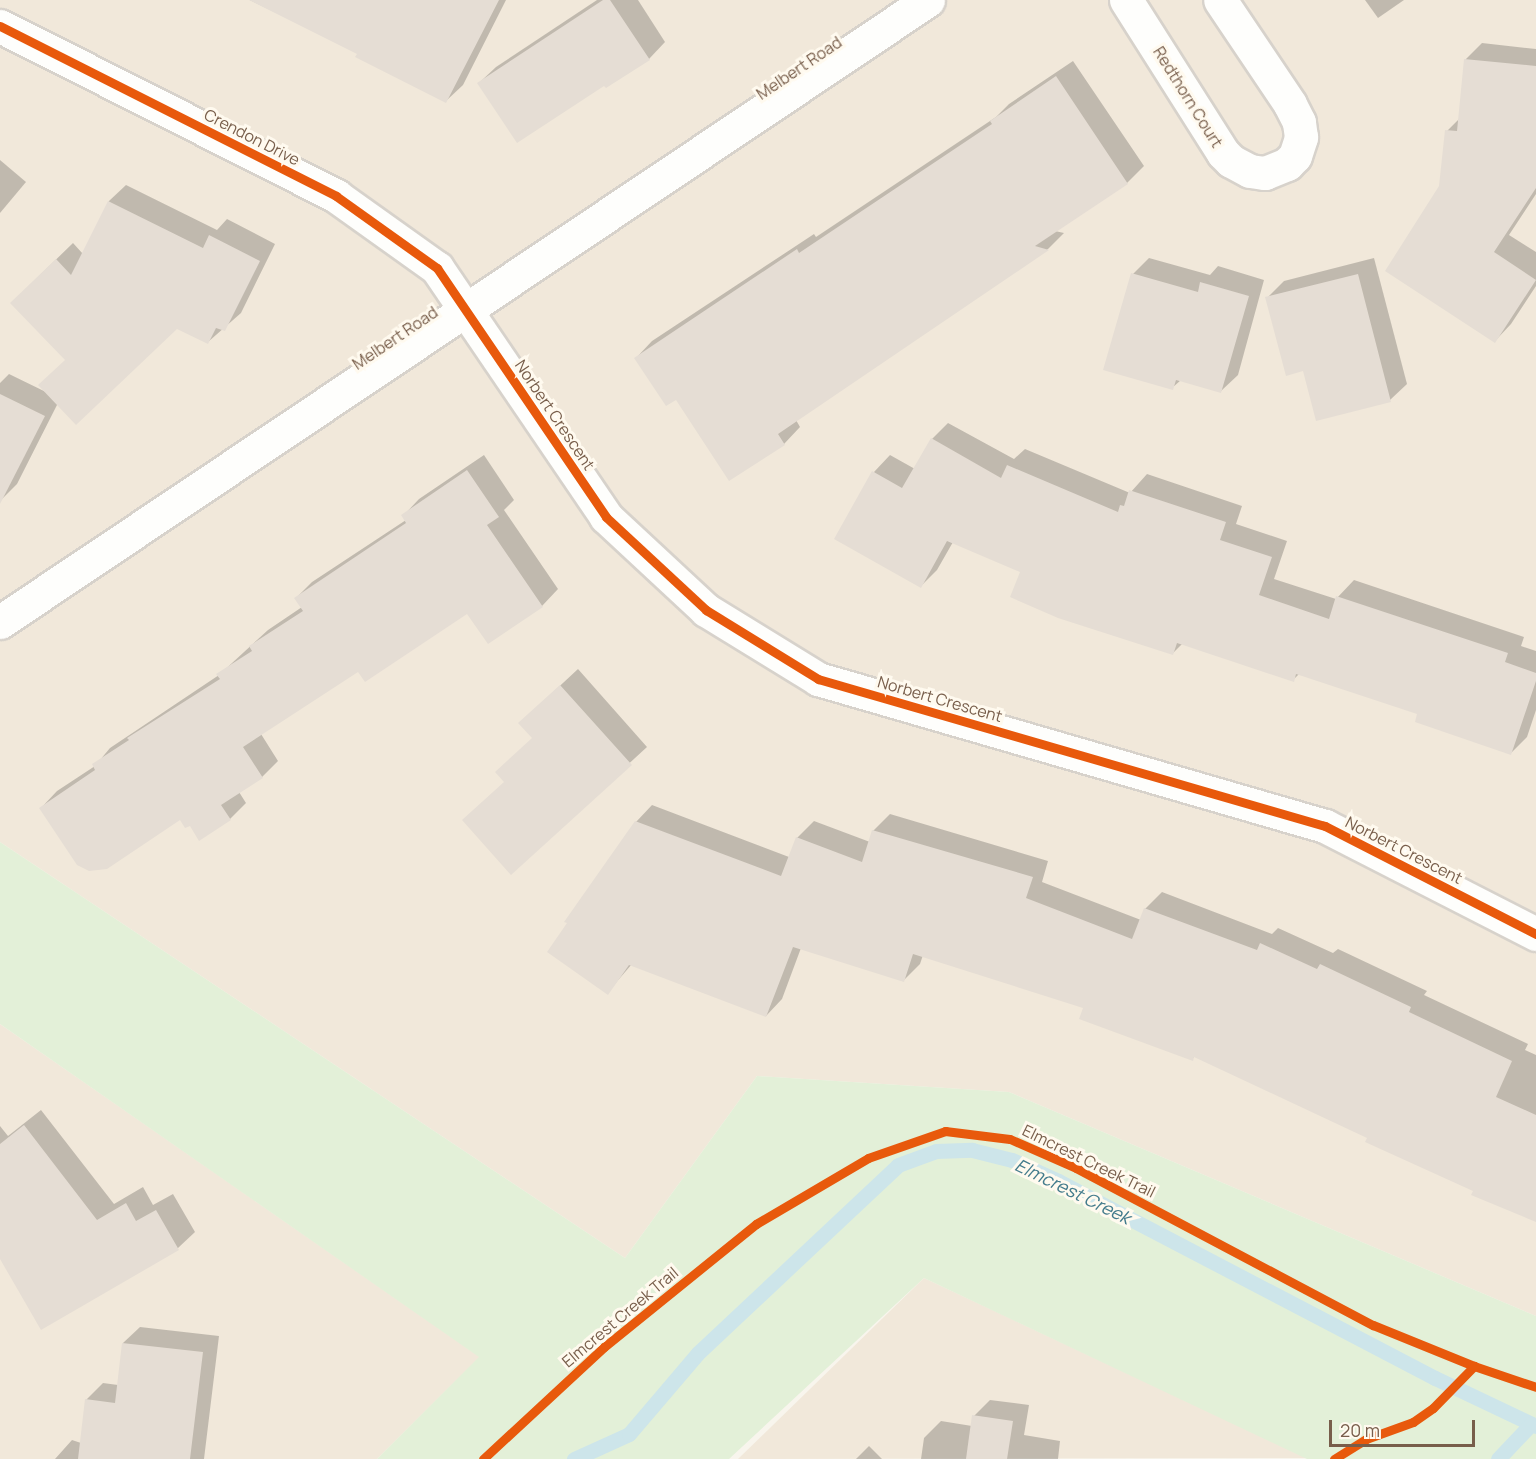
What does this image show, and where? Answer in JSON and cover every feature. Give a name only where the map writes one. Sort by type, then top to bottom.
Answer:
[{"type":"street","name":"Melbert Road","points":[[0,622],[928,0]]},
{"type":"street","name":"Redthorn Court","points":[[1126,0],[1223,153],[1240,167],[1265,173],[1277,169],[1295,156],[1301,137],[1299,122],[1290,104],[1220,0]]},
{"type":"street","name":"Crendon Drive","points":[[0,26],[336,196],[437,268],[464,309]]},
{"type":"street","name":"Norbert Crescent","points":[[464,309],[606,517],[706,610],[818,679],[1325,826],[1536,934]]},
{"type":"path","points":[[1334,1459],[1366,1439],[1413,1422],[1441,1400]]},
{"type":"shaded area","points":[[0,0],[1536,0],[1536,1316],[1009,1092],[757,1076],[625,1258],[0,842]]},
{"type":"shaded area","points":[[0,1024],[480,1357],[377,1459],[0,1459]]},
{"type":"shaded area","points":[[924,1278],[1308,1458],[738,1459]]},
{"type":"green space","points":[[0,842],[625,1258],[757,1076],[1009,1092],[1536,1316],[1536,1459],[1307,1459],[924,1278],[729,1459],[377,1459],[479,1357],[0,1024]]},
{"type":"building","points":[[249,0],[499,0],[446,103],[355,57],[357,54]]},
{"type":"building","points":[[603,0],[610,0],[650,60],[606,88],[604,86],[517,143],[477,83]]},
{"type":"building","points":[[1464,59],[1536,66],[1536,188],[1494,252],[1536,280],[1495,343],[1385,271],[1439,186],[1445,130],[1457,131]]},
{"type":"building","points":[[1056,76],[1128,184],[1035,246],[1049,250],[778,434],[785,445],[729,481],[676,400],[666,406],[634,358],[797,249],[799,253],[992,124],[990,121]]},
{"type":"building","points":[[108,201],[203,248],[209,235],[260,261],[225,331],[216,328],[208,344],[177,329],[76,425],[38,385],[65,360],[10,303],[56,259],[71,275]]},
{"type":"building","points":[[1131,273],[1198,292],[1200,282],[1249,296],[1221,393],[1176,380],[1173,390],[1103,370]]},
{"type":"building","points":[[1358,274],[1391,402],[1316,421],[1303,371],[1286,376],[1265,297]]},
{"type":"building","points":[[0,394],[45,416],[0,504]]},
{"type":"building","points":[[931,438],[1001,478],[1007,465],[1118,512],[1120,505],[1124,506],[1129,490],[1226,522],[1220,540],[1272,557],[1259,595],[1329,619],[1336,596],[1508,653],[1505,662],[1536,673],[1536,681],[1511,755],[1415,722],[1417,714],[1296,674],[1294,682],[1177,643],[1173,655],[1058,618],[1010,597],[1020,572],[947,541],[921,588],[834,539],[872,471],[902,488]]},
{"type":"building","points":[[467,470],[499,517],[487,525],[543,607],[488,644],[467,614],[365,682],[358,672],[243,747],[263,778],[221,805],[231,820],[199,841],[190,826],[185,828],[180,820],[107,869],[89,871],[77,865],[39,808],[95,770],[92,764],[129,740],[127,738],[220,679],[216,674],[252,651],[249,646],[303,611],[294,598],[406,523],[401,515]]},
{"type":"building","points":[[560,685],[632,765],[511,875],[462,820],[504,782],[495,772],[532,738],[518,723]]},
{"type":"building","points":[[635,821],[781,876],[796,837],[862,862],[872,830],[1033,877],[1026,898],[1132,939],[1144,908],[1257,950],[1260,943],[1317,969],[1320,964],[1411,1007],[1409,1012],[1512,1061],[1496,1097],[1536,1115],[1536,1222],[1471,1195],[1473,1191],[1365,1142],[1367,1138],[1194,1057],[1193,1061],[1079,1019],[1083,1008],[913,954],[904,982],[793,947],[766,1017],[629,965],[608,995],[547,952],[567,923],[564,922]]},
{"type":"building","points":[[24,1125],[97,1220],[126,1203],[136,1221],[156,1210],[179,1250],[41,1330],[0,1259],[0,1144]]},
{"type":"building","points":[[122,1343],[203,1352],[190,1459],[78,1459],[85,1399],[115,1403]]},
{"type":"building","points":[[972,1415],[1013,1421],[1007,1459],[966,1459]]},
{"type":"waterway","name":"Elmcrest Creek","points":[[574,1459],[629,1434],[698,1353],[898,1165],[936,1151],[972,1150],[1012,1160],[1058,1181],[1435,1378],[1536,1426]]},
{"type":"waterway","points":[[1498,1459],[1531,1424]]},
{"type":"cycle path","points":[[0,26],[336,196],[437,268],[606,517],[706,610],[818,679],[1325,826],[1536,934]]},
{"type":"cycle path","name":"Elmcrest Creek Trail","points":[[483,1459],[604,1347],[756,1224],[868,1158],[945,1131],[1010,1139],[1076,1168],[1373,1325],[1474,1366],[1536,1387]]},
{"type":"cycle path","points":[[1334,1459],[1366,1439],[1413,1422],[1433,1408],[1474,1366]]}]
